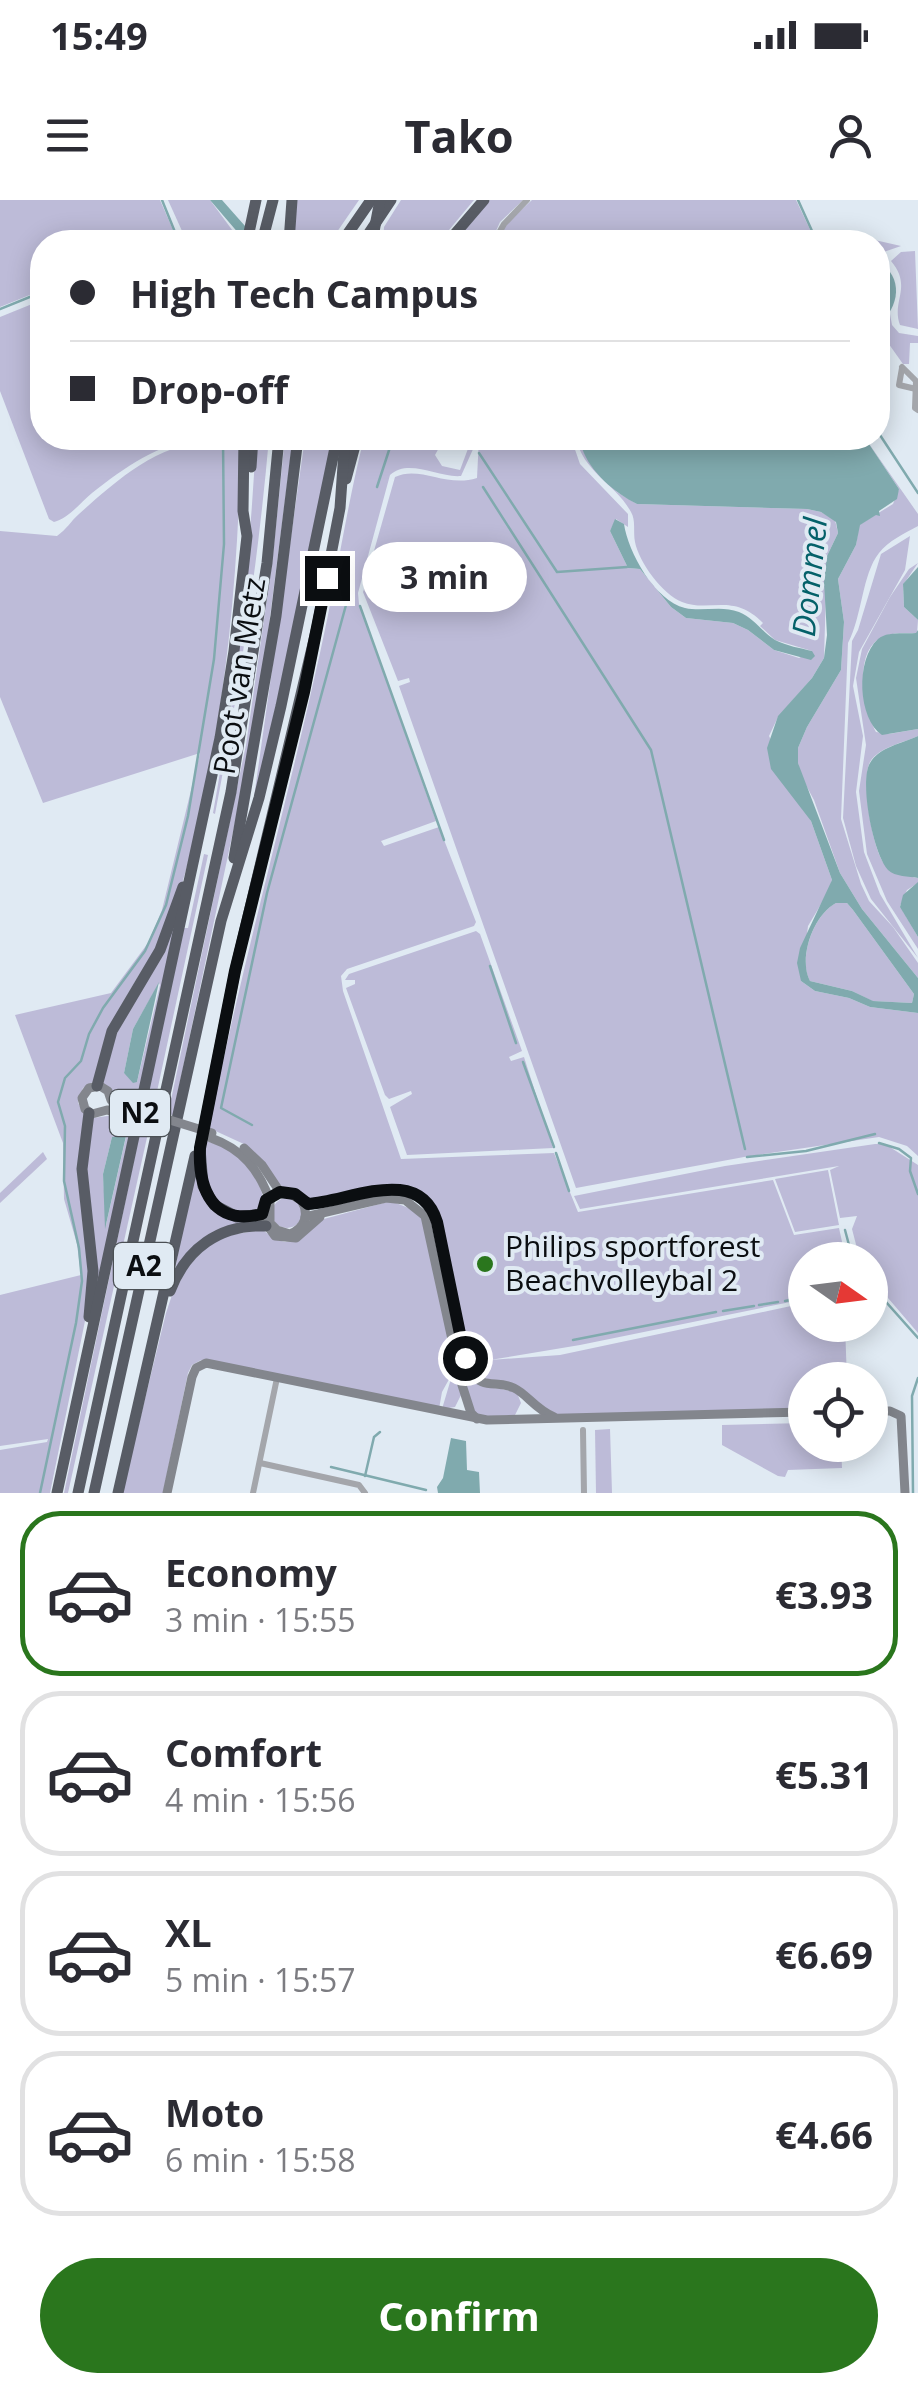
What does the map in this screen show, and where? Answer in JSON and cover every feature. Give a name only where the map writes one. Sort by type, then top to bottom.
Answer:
[{"type":"highway","points":[[250,230],[256,200]]},
{"type":"highway","points":[[265,230],[273,200]]},
{"type":"highway","points":[[349,230],[371,200]]},
{"type":"highway","points":[[373,230],[380,200]]},
{"type":"highway","points":[[375,230],[391,200]]},
{"type":"highway","points":[[458,230],[484,200]]},
{"type":"highway","points":[[290,230],[292,202]]},
{"type":"highway","points":[[244,450],[246,536]]},
{"type":"highway","name":"Poot van Metz","points":[[246,536],[252,450]]},
{"type":"highway","name":"A2","points":[[78,1493],[231,792],[268,563],[278,450]]},
{"type":"highway","name":"Poot van Metz","points":[[221,921],[260,718],[296,450]]},
{"type":"highway","points":[[221,921],[268,762],[334,450]]},
{"type":"highway","name":"N2","points":[[340,508],[343,450]]},
{"type":"highway","name":"N2","points":[[266,1222],[226,1214],[211,1201],[203,1186],[200,1148],[235,971],[304,692],[353,450]]},
{"type":"highway","name":"N2","points":[[57,1493],[199,846],[228,695],[246,536]]},
{"type":"highway","name":"N2","points":[[97,1086],[112,1031],[160,950],[199,846]]},
{"type":"highway","name":"A2","points":[[94,1493],[221,921]]},
{"type":"highway","name":"N2","points":[[118,1493],[215,1074]]},
{"type":"highway","name":"N2","points":[[82,1380],[94,1271],[82,1169],[89,1113]]},
{"type":"highway","name":"N2","points":[[152,1347],[176,1276],[196,1249],[226,1232],[266,1222]]},
{"type":"street","points":[[501,230],[527,200]]},
{"type":"street","points":[[916,390],[918,410]]},
{"type":"street","points":[[97,1086],[108,1091],[109,1105],[100,1115],[89,1113],[82,1098],[86,1090],[97,1086]]},
{"type":"street","points":[[109,1105],[232,1140],[252,1155],[280,1192]]},
{"type":"street","points":[[212,1135],[246,1157],[269,1197],[266,1222],[275,1236],[290,1240],[304,1233],[308,1220],[304,1204],[295,1194],[280,1192],[269,1197]]},
{"type":"street","points":[[304,1204],[397,1188],[408,1189],[426,1200],[437,1222],[469,1371],[482,1383],[515,1388],[538,1410],[558,1419]]},
{"type":"street","points":[[308,1220],[386,1198],[413,1203],[426,1216],[462,1385],[477,1419]]},
{"type":"street","points":[[167,1493],[189,1387],[196,1368],[210,1364],[477,1419],[558,1419],[583,1424],[788,1413]]},
{"type":"street","points":[[253,1493],[277,1378]]},
{"type":"street","points":[[447,1413],[461,1404],[462,1385]]},
{"type":"street","points":[[514,1420],[524,1397]]},
{"type":"street","points":[[888,1410],[901,1416],[905,1493]]},
{"type":"street","points":[[583,1424],[584,1493]]},
{"type":"street","points":[[260,1463],[359,1485],[366,1493]]},
{"type":"shaded area","points":[[0,200],[160,200],[173,230],[30,230],[30,295],[0,307]]},
{"type":"shaded area","points":[[168,200],[210,200],[232,230],[182,230]]},
{"type":"shaded area","points":[[210,200],[222,200],[251,230],[236,230]]},
{"type":"shaded area","points":[[296,200],[359,200],[338,230],[295,230]]},
{"type":"shaded area","points":[[401,200],[474,200],[449,230],[384,230]]},
{"type":"shaded area","points":[[490,200],[523,200],[496,230],[464,230]]},
{"type":"shaded area","points":[[532,200],[796,200],[810,230],[503,230]]},
{"type":"shaded area","points":[[915,251],[918,329],[900,325],[901,286],[891,261],[901,252]]},
{"type":"shaded area","points":[[890,273],[896,292],[890,311]]},
{"type":"shaded area","points":[[30,305],[30,450],[160,450],[104,483],[54,522],[49,519],[0,391],[0,317]]},
{"type":"shaded area","points":[[890,314],[899,333],[918,336],[918,343],[910,343],[909,364],[903,364],[890,346]]},
{"type":"shaded area","points":[[170,450],[240,450],[231,615],[216,734],[175,907],[117,1015],[96,1080],[83,1088],[78,1103],[85,1114],[82,1144],[90,1243],[86,1316],[50,1493],[0,1493],[0,1450],[48,1439],[0,1446],[0,1295],[81,1275],[64,1199],[63,1143],[15,1015],[111,993],[148,943],[162,910],[200,753],[43,803],[0,697],[0,531],[57,536],[108,489]]},
{"type":"shaded area","points":[[255,450],[268,450],[247,626],[215,814],[213,813],[250,533]]},
{"type":"shaded area","points":[[284,450],[291,450],[265,656],[241,794],[173,1115],[168,1114],[246,745]]},
{"type":"shaded area","points":[[303,450],[331,450],[306,573],[252,811]]},
{"type":"shaded area","points":[[361,450],[438,450],[435,455],[442,466],[460,470],[468,450],[473,450],[461,476],[415,468],[390,475],[358,593],[436,821],[381,841],[384,846],[439,827],[476,922],[474,926],[347,969],[341,976],[343,991],[401,1159],[554,1153],[578,1212],[773,1180],[794,1235],[839,1228],[842,1242],[788,1242],[788,1302],[490,1360],[560,1355],[788,1307],[788,1342],[846,1342],[846,1362],[788,1362],[788,1409],[557,1415],[522,1392],[472,1371],[439,1220],[431,1203],[418,1192],[384,1187],[310,1202],[278,1184],[246,1145],[209,1128],[320,653]]},
{"type":"shaded area","points":[[478,450],[575,450],[580,464],[628,514],[628,527],[616,519],[610,531],[628,568],[640,569],[671,607],[686,618],[733,623],[774,650],[799,658],[812,651],[775,640],[760,626],[763,623],[741,608],[692,605],[667,592],[641,559],[631,512],[580,450],[617,492],[637,504],[807,509],[835,520],[838,533],[827,556],[824,658],[778,717],[769,736],[811,821],[832,880],[808,926],[801,981],[815,991],[870,1007],[918,1013],[918,1156],[907,1146],[879,1137],[576,1188],[399,686],[410,682],[409,678],[398,681],[363,592],[367,581],[458,550],[455,545],[368,572],[395,477],[414,474],[455,480],[477,478]]},
{"type":"shaded area","points":[[583,450],[873,450],[899,489],[897,499],[879,511],[880,516],[860,525],[856,545],[838,579],[844,622],[841,670],[807,727],[798,748],[798,763],[840,873],[862,909],[918,978],[918,1013],[870,1007],[815,991],[801,981],[797,963],[800,948],[832,880],[811,821],[771,769],[767,748],[778,716],[812,678],[824,658],[824,582],[827,556],[838,533],[836,522],[807,509],[637,504],[604,481]],"holes":[[[836,903],[847,903],[914,994],[912,1003],[873,1001],[852,991],[810,981],[807,950],[815,927],[828,909]]]},
{"type":"shaded area","points":[[873,450],[918,514],[918,526],[887,545],[873,562],[848,643],[841,819],[869,901],[918,963],[918,978],[862,909],[840,873],[798,763],[798,748],[807,727],[841,670],[844,622],[838,579],[856,545],[859,525],[893,504],[899,489]]},
{"type":"shaded area","points":[[615,519],[624,524],[637,561],[653,585],[640,569],[628,568],[610,531]]},
{"type":"shaded area","points":[[910,536],[905,570],[859,652],[853,686],[863,736],[856,792],[864,852],[880,894],[918,958],[871,899],[856,866],[843,818],[852,641],[881,554]]},
{"type":"shaded area","points":[[918,563],[903,585],[904,607],[918,620],[917,633],[892,634],[874,643],[864,666],[863,680],[876,732],[918,729],[918,736],[885,749],[870,762],[867,797],[883,862],[895,871],[918,878],[900,906],[918,937],[918,949],[887,901],[867,854],[859,791],[866,745],[856,678],[862,649],[890,597],[909,569]]},
{"type":"shaded area","points":[[918,567],[918,620],[904,607],[903,584]]},
{"type":"shaded area","points":[[654,586],[674,604],[685,608],[739,612],[775,640],[812,651],[815,656],[811,660],[774,650],[733,623],[686,618],[671,607]]},
{"type":"shaded area","points":[[918,630],[918,729],[882,735],[874,727],[864,703],[866,661],[882,636]]},
{"type":"shaded area","points":[[918,736],[918,878],[894,874],[882,862],[873,834],[866,785],[874,758],[885,749]]},
{"type":"shaded area","points":[[204,854],[208,855],[153,1110],[145,1107]]},
{"type":"shaded area","points":[[918,882],[918,937],[900,907],[903,895]]},
{"type":"shaded area","points":[[180,901],[139,1104],[119,1101],[103,1084],[109,1050]],"holes":[[[160,985],[137,1082],[124,1073],[133,1029]]]},
{"type":"shaded area","points":[[836,903],[847,903],[853,910],[914,994],[912,1003],[872,1001],[852,991],[810,981],[806,961],[810,938],[821,917]]},
{"type":"shaded area","points":[[476,931],[522,1051],[509,1057],[511,1061],[524,1057],[553,1148],[407,1155],[390,1107],[411,1091],[389,1099],[385,1095],[346,988],[355,980],[345,980],[349,974]]},
{"type":"shaded area","points":[[159,982],[137,1082],[133,1083],[124,1073],[133,1029]]},
{"type":"shaded area","points":[[114,1115],[135,1121],[95,1292],[84,1169],[93,1118]],"holes":[[[112,1137],[126,1137],[106,1225],[103,1174]]]},
{"type":"shaded area","points":[[142,1122],[150,1124],[68,1493],[64,1493]]},
{"type":"shaded area","points":[[126,1136],[105,1229],[103,1174],[112,1137]]},
{"type":"shaded area","points":[[207,1141],[230,1149],[257,1179],[262,1199],[260,1207],[252,1213],[229,1209],[208,1190]]},
{"type":"shaded area","points":[[875,1144],[885,1144],[918,1165],[918,1333],[888,1298],[888,1242],[855,1242],[852,1229],[857,1216],[840,1218],[830,1170],[839,1166],[580,1209],[574,1196],[725,1166]]},
{"type":"shaded area","points":[[198,1147],[204,1195],[250,1221],[225,1229],[174,1275]]},
{"type":"shaded area","points":[[43,1152],[47,1159],[0,1203],[0,1193]]},
{"type":"shaded area","points":[[828,1170],[839,1225],[795,1232],[775,1179]]},
{"type":"shaded area","points":[[287,1198],[298,1202],[302,1213],[298,1224],[287,1228],[276,1224],[272,1213],[276,1202]]},
{"type":"shaded area","points":[[391,1201],[421,1213],[461,1395],[455,1407],[442,1409],[453,1372],[442,1392],[439,1409],[201,1360],[188,1373],[163,1493],[122,1493],[178,1277],[216,1237],[263,1230],[274,1239],[296,1240],[320,1220]]},
{"type":"shaded area","points":[[466,1367],[482,1385],[517,1393],[521,1403],[515,1415],[483,1417],[473,1411],[462,1368]]},
{"type":"shaded area","points":[[788,1423],[788,1462],[842,1462],[842,1468],[788,1470],[785,1477],[778,1476],[722,1445],[722,1425]]},
{"type":"shaded area","points":[[610,1429],[612,1493],[596,1493],[595,1430]]},
{"type":"shaded area","points":[[451,1438],[466,1441],[467,1470],[479,1472],[480,1493],[438,1493]]},
{"type":"waterway","points":[[162,200],[174,230]]},
{"type":"waterway","points":[[798,200],[812,230]]},
{"type":"waterway","points":[[0,309],[30,297]]},
{"type":"waterway","points":[[40,1493],[82,1281],[64,1181],[65,1126],[58,1102],[65,1078],[81,1061],[103,1008],[145,951],[166,905],[188,816],[214,659],[224,544],[223,450]]},
{"type":"waterway","points":[[377,487],[389,450]]},
{"type":"waterway","points":[[890,450],[918,493]]},
{"type":"waterway","points":[[479,453],[557,572],[627,567]]},
{"type":"waterway","points":[[483,487],[651,750],[745,1149]]},
{"type":"waterway","points":[[252,1125],[221,1108],[267,893],[346,605]]},
{"type":"waterway","points":[[360,606],[444,840]]},
{"type":"waterway","points":[[490,966],[516,1043]]},
{"type":"waterway","points":[[523,1062],[554,1147]]},
{"type":"waterway","points":[[747,1157],[806,1151],[875,1134]]},
{"type":"waterway","points":[[879,1143],[899,1149],[911,1158],[910,1171],[918,1194]]},
{"type":"waterway","points":[[556,1153],[569,1191]]},
{"type":"waterway","points":[[845,1230],[848,1242]]},
{"type":"waterway","points":[[759,1305],[778,1302]]},
{"type":"waterway","points":[[888,1304],[918,1338]]},
{"type":"waterway","points":[[723,1311],[754,1306]]},
{"type":"waterway","points":[[573,1340],[716,1312]]},
{"type":"waterway","points":[[913,1493],[912,1396],[918,1378]]},
{"type":"waterway","points":[[365,1476],[374,1437],[380,1432]]},
{"type":"waterway","points":[[331,1467],[426,1490]]},
{"type":"place","name":"Philips sportforest Beachvolleybal 2","points":[[485,1264]]},
{"type":"route","points":[[327,578],[304,692],[235,971],[200,1148],[200,1174],[214,1204],[226,1214],[243,1218],[262,1214],[266,1200],[280,1192],[295,1194],[304,1204],[397,1188],[419,1193],[434,1210],[465,1358]]},
{"type":"water label","name":"Dommel","points":[[810,577]]}]
